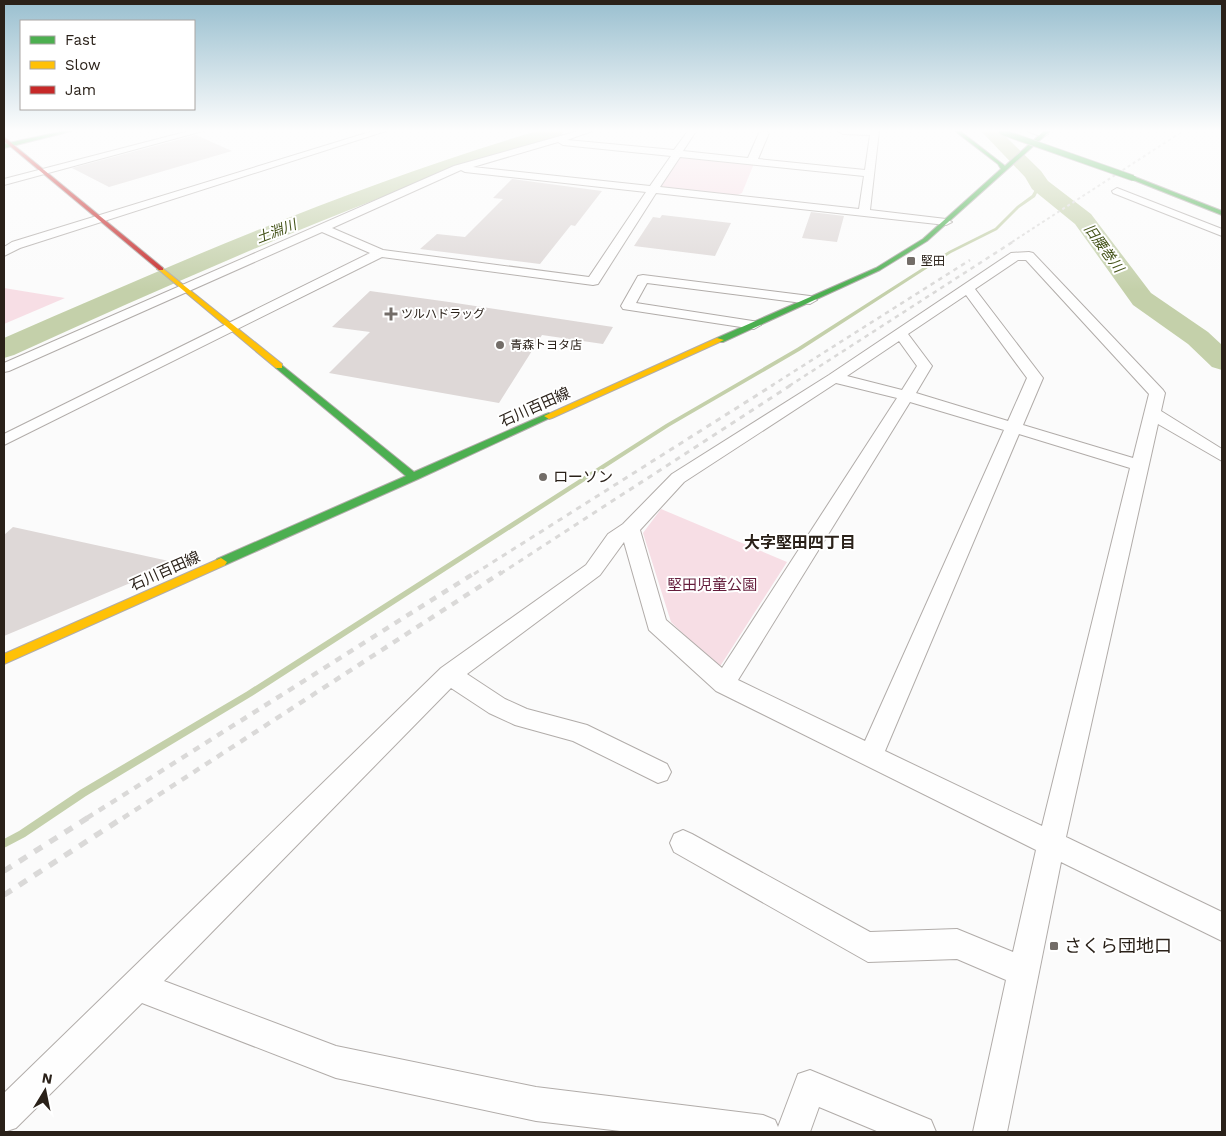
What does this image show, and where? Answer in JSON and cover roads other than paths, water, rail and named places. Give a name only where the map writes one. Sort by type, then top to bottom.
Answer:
[{"type":"main road","points":[[59,184],[414,478]]},
{"type":"main road","name":"石川百田線","points":[[4,659],[414,478],[810,300],[900,257],[925,240],[989,184]]},
{"type":"main road","points":[[1155,184],[1222,213]]},
{"type":"main road","points":[[1160,184],[1222,205]]},
{"type":"street","points":[[4,252],[16,245],[210,184]]},
{"type":"street","points":[[4,368],[421,184]]},
{"type":"street","points":[[607,184],[946,222]]},
{"type":"street","points":[[320,228],[380,252],[593,281],[657,184]]},
{"type":"street","points":[[864,212],[868,184]]},
{"type":"street","points":[[1117,191],[1222,233]]},
{"type":"street","points":[[4,235],[16,245]]},
{"type":"street","points":[[4,440],[380,252]]},
{"type":"street","points":[[4,1116],[138,986],[449,675],[593,570],[615,539],[630,529],[678,478],[834,378],[1015,256],[1029,256],[1157,393],[1022,971],[990,1132]]},
{"type":"street","points":[[754,325],[628,306],[643,279],[810,300]]},
{"type":"street","points":[[870,757],[1035,378],[968,288]]},
{"type":"street","points":[[724,684],[924,366],[900,333]]},
{"type":"street","points":[[834,378],[905,395],[1139,465]]},
{"type":"street","points":[[1152,413],[1222,456]]},
{"type":"street","points":[[630,529],[657,624],[724,684],[870,757],[1222,927]]},
{"type":"street","points":[[449,675],[497,706],[523,718],[578,732],[658,772]]},
{"type":"street","points":[[683,843],[868,947],[957,944],[1022,971]]},
{"type":"street","points":[[138,986],[336,1062],[536,1104],[764,1132]]},
{"type":"street","points":[[793,1132],[810,1086],[919,1132]]},
{"type":"waterway","name":"土淵川","points":[[4,349],[205,259],[398,184]]},
{"type":"waterway","name":"旧腰巻川","points":[[1039,184],[1083,219],[1142,299],[1198,338],[1222,361]]},
{"type":"waterway","points":[[4,844],[83,793],[249,694],[668,425],[799,349],[950,252],[996,229],[1018,207],[1034,196],[1039,185]]},
{"type":"railway","points":[[1012,242],[1101,184]]},
{"type":"railway","points":[[789,386],[1014,241]]},
{"type":"railway","points":[[771,386],[970,260]]},
{"type":"railway","points":[[474,574],[773,385]]},
{"type":"railway","points":[[500,574],[791,385]]},
{"type":"railway","points":[[87,818],[476,572]]},
{"type":"railway","points":[[123,818],[502,572]]},
{"type":"railway","points":[[4,871],[89,817]]},
{"type":"railway","points":[[4,895],[124,817]]},
{"type":"place","name":"堅田","points":[[911,261]]},
{"type":"place","name":"ツルハドラッグ","points":[[391,314]]},
{"type":"place","name":"青森トヨタ店","points":[[500,345]]},
{"type":"place","name":"ローソン","points":[[543,477]]},
{"type":"place","name":"さくら団地口","points":[[1054,946]]},
{"type":"district","name":"大字堅田四丁目","points":[[800,542]]},
{"type":"park label","name":"堅田児童公園","points":[[712,585]]}]
